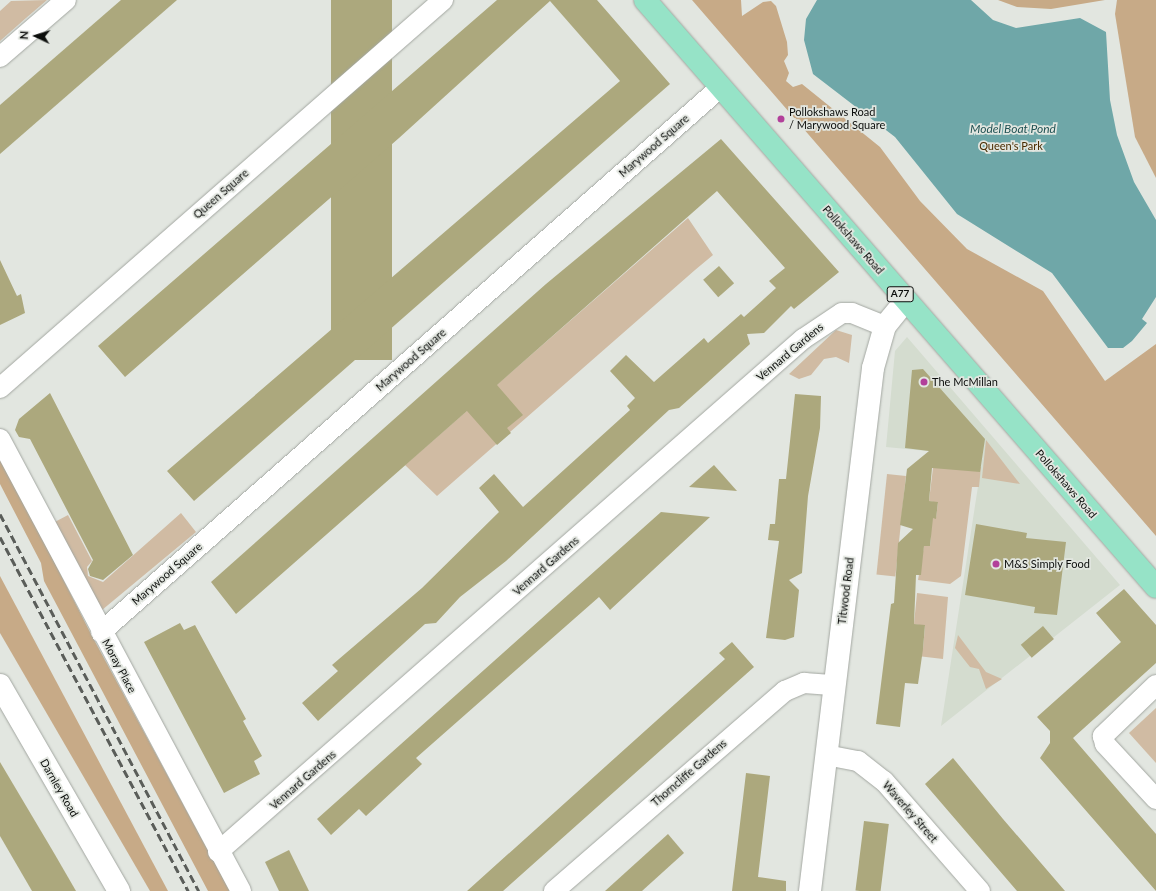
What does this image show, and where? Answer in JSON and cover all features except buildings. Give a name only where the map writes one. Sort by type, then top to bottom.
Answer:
[{"type":"main road","name":"Pollokshaws Road","points":[[645,0],[1156,587]]},
{"type":"street","points":[[0,57],[66,0]]},
{"type":"street","name":"Queen Square","points":[[0,388],[443,0]]},
{"type":"street","name":"Marywood Square","points":[[101,632],[721,87]]},
{"type":"street","name":"Titwood Road","points":[[810,891],[873,368],[885,326],[906,300]]},
{"type":"street","name":"Vennard Gardens","points":[[218,852],[803,339],[842,313],[852,313],[885,326]]},
{"type":"street","name":"Moray Place","points":[[0,439],[218,852],[241,891]]},
{"type":"street","name":"Thorncliffe Gardens","points":[[554,891],[770,703],[796,685],[835,685]]},
{"type":"street","points":[[1156,685],[1103,736],[1105,744],[1156,799]]},
{"type":"street","name":"Darnley Road","points":[[2,693],[119,891]]},
{"type":"street","name":"Waverley Street","points":[[826,755],[858,761],[884,780],[980,891]]},
{"type":"shaded area","points":[[47,0],[0,41],[0,11],[11,1]]},
{"type":"shaded area","points":[[692,0],[741,0],[742,16],[763,2],[771,1],[776,6],[787,42],[788,55],[784,61],[789,73],[786,81],[793,87],[802,84],[880,147],[920,201],[967,249],[1043,291],[1105,381],[1156,344],[1156,536]]},
{"type":"shaded area","points":[[998,0],[1105,0],[1051,9],[1017,7]]},
{"type":"shaded area","points":[[1117,0],[1156,0],[1156,178],[1135,137],[1115,14]]},
{"type":"shaded area","points":[[688,218],[713,255],[437,496],[405,465]]},
{"type":"shaded area","points":[[836,330],[852,335],[849,363],[836,357],[824,359],[811,375],[799,379],[789,374]]},
{"type":"shaded area","points":[[907,337],[1120,585],[941,726],[981,467],[957,464],[958,454],[886,447],[895,351]]},
{"type":"shaded area","points":[[986,440],[1020,484],[982,478]]},
{"type":"shaded area","points":[[0,455],[92,636],[230,891],[208,891],[44,581],[41,563],[0,484]]},
{"type":"shaded area","points":[[957,464],[981,467],[979,487],[972,487],[961,576],[950,584],[918,580],[924,546],[930,546],[931,537],[925,536],[927,518],[936,518],[938,503],[929,501],[933,468]]},
{"type":"shaded area","points":[[887,474],[906,476],[895,576],[876,574]]},
{"type":"shaded area","points":[[181,513],[196,532],[102,610],[51,524],[68,515],[92,561],[87,567],[88,576],[103,582]]},
{"type":"shaded area","points":[[0,576],[168,891],[150,891],[0,633]]},
{"type":"shaded area","points":[[917,593],[948,597],[943,659],[909,655],[923,649],[925,626],[914,624]]},
{"type":"shaded area","points":[[958,635],[986,672],[1002,679],[986,689],[979,669],[970,667],[955,648]]},
{"type":"shaded area","points":[[1156,708],[1156,763],[1129,733]]},
{"type":"water","name":"Model Boat Pond","points":[[817,0],[971,0],[993,20],[1016,28],[1080,18],[1106,32],[1110,100],[1117,135],[1134,182],[1156,220],[1156,297],[1142,319],[1147,323],[1132,341],[1123,348],[1108,348],[1052,273],[957,214],[895,137],[813,74],[804,40],[806,19]]},
{"type":"railway","points":[[0,514],[199,891]]},
{"type":"railway","points":[[0,537],[188,891]]},
{"type":"place","name":"Pollokshaws Road / Marywood Square","points":[[781,119]]},
{"type":"place","name":"The McMillan","points":[[924,382]]},
{"type":"place","name":"M&S Simply Food","points":[[996,564]]},
{"type":"park label","name":"Queen's Park","points":[[1011,146]]}]
